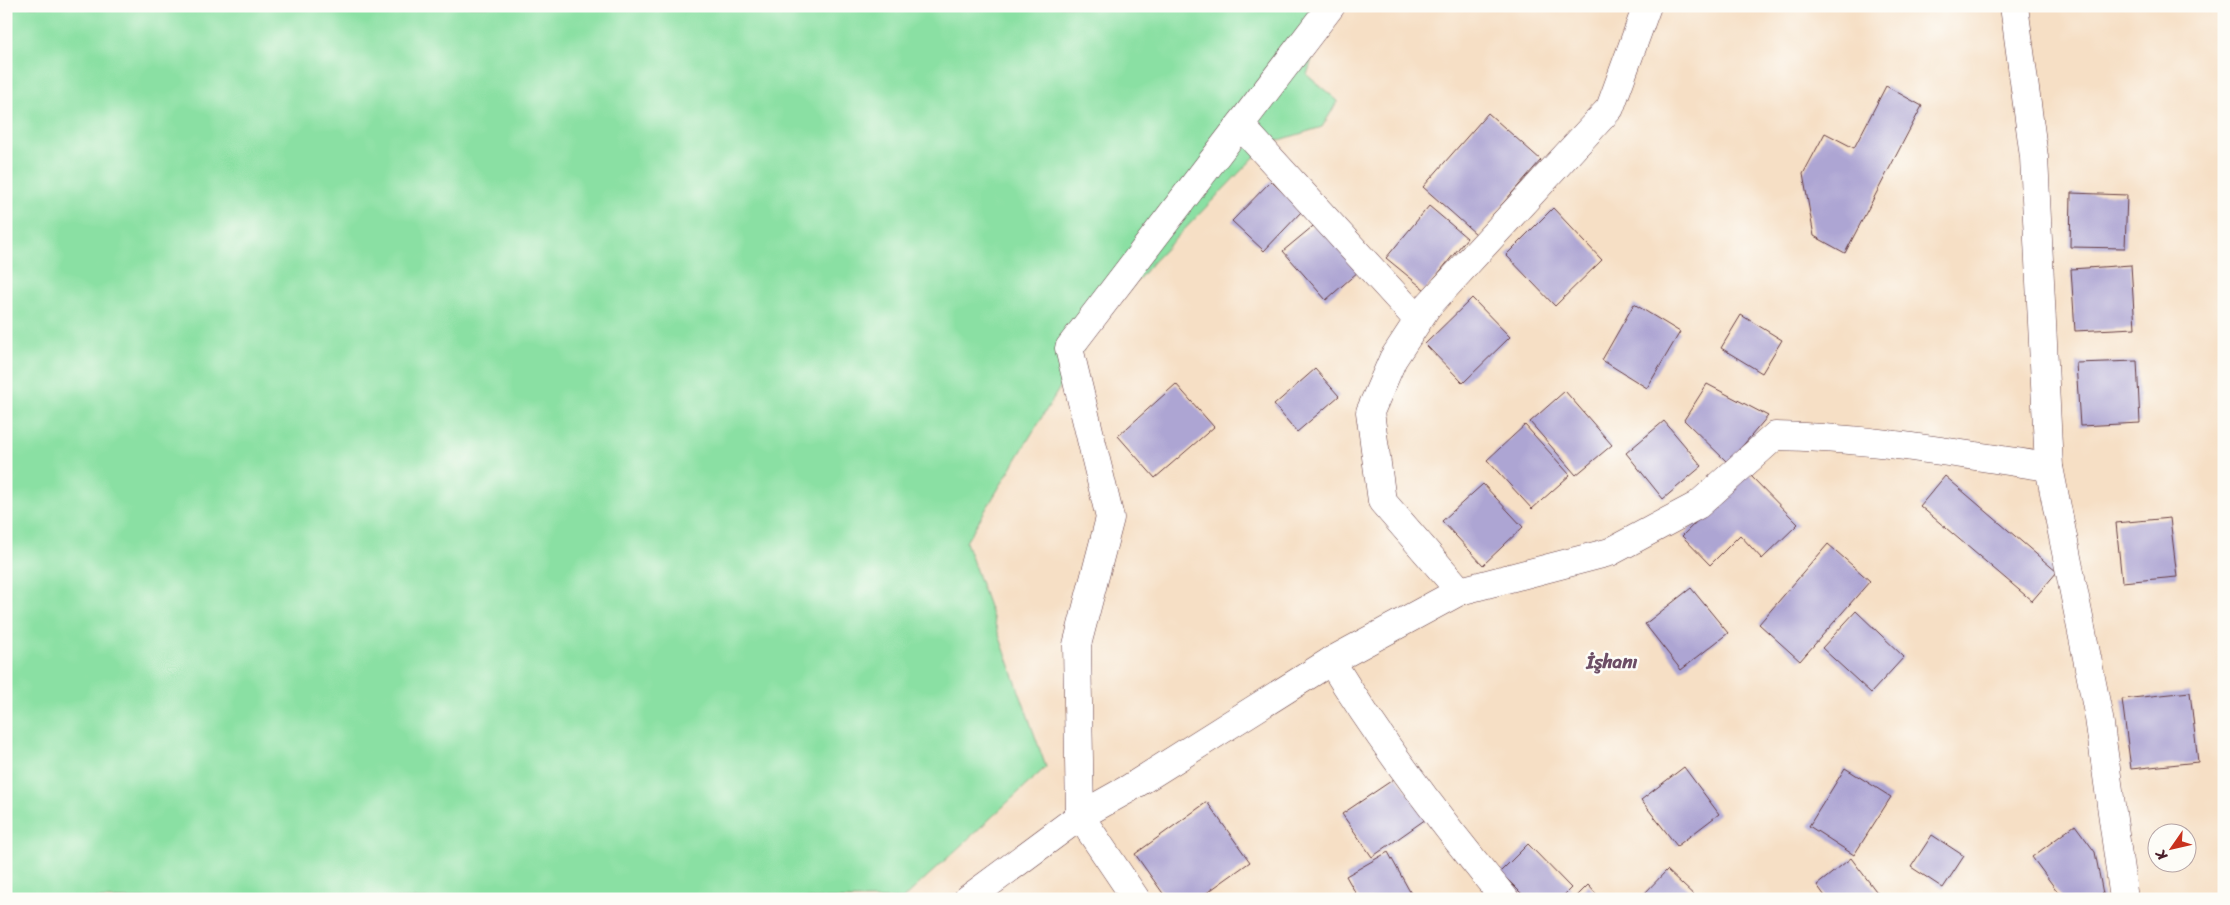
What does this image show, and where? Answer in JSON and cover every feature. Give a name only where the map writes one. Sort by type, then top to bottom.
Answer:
[{"type":"street","points":[[1136,899],[1080,816],[1077,645],[1110,518],[1069,348],[1331,6]]},
{"type":"street","points":[[1460,592],[1382,500],[1370,412],[1392,359],[1427,307],[1610,108],[1647,6]]},
{"type":"street","points":[[2014,6],[2034,157],[2049,467],[2099,718],[2124,899]]},
{"type":"street","points":[[1240,125],[1418,320]]},
{"type":"street","points":[[968,899],[1080,816],[1128,789],[1331,661],[1460,592],[1610,552],[1698,504],[1774,436],[1818,437],[1882,443],[2049,467]]},
{"type":"street","points":[[1331,661],[1363,713],[1437,816],[1505,899]]},
{"type":"green space","points":[[6,6],[1329,6],[1307,75],[1338,101],[1322,127],[1267,144],[1153,262],[1093,333],[966,542],[1046,767],[903,899],[6,899]]},
{"type":"building","points":[[1886,86],[1922,106],[1845,253],[1814,236],[1803,174],[1825,133],[1854,148]]},
{"type":"building","points":[[1488,113],[1541,160],[1476,234],[1423,187]]},
{"type":"building","points":[[1271,181],[1302,211],[1264,251],[1232,221]]},
{"type":"building","points":[[2071,193],[2127,195],[2125,248],[2070,247]]},
{"type":"building","points":[[1429,206],[1467,238],[1425,290],[1386,258]]},
{"type":"building","points":[[1553,208],[1602,260],[1555,306],[1506,255]]},
{"type":"building","points":[[1318,222],[1359,271],[1326,300],[1283,251]]},
{"type":"building","points":[[2131,265],[2135,328],[2075,331],[2071,269]]},
{"type":"building","points":[[1472,298],[1510,337],[1463,383],[1425,344]]},
{"type":"building","points":[[1634,304],[1680,332],[1647,388],[1602,360]]},
{"type":"building","points":[[1741,315],[1782,340],[1762,373],[1721,348]]},
{"type":"building","points":[[2137,361],[2140,423],[2080,426],[2076,363]]},
{"type":"building","points":[[1315,369],[1339,396],[1297,432],[1274,405]]},
{"type":"building","points":[[1176,384],[1214,427],[1155,478],[1118,436]]},
{"type":"building","points":[[1707,384],[1768,416],[1728,463],[1684,420]]},
{"type":"building","points":[[1565,391],[1612,445],[1576,475],[1530,422]]},
{"type":"building","points":[[1664,421],[1702,466],[1663,499],[1626,453]]},
{"type":"building","points":[[1525,425],[1570,475],[1532,509],[1487,460]]},
{"type":"building","points":[[1747,472],[1798,524],[1762,559],[1740,535],[1710,565],[1682,536]]},
{"type":"building","points":[[1945,476],[2057,572],[2032,601],[1920,506]]},
{"type":"building","points":[[1483,484],[1523,527],[1483,565],[1442,521]]},
{"type":"building","points":[[2170,518],[2177,577],[2122,582],[2116,523]]},
{"type":"building","points":[[1828,544],[1870,581],[1800,661],[1759,624]]},
{"type":"building","points":[[1691,588],[1728,633],[1681,670],[1645,624]]},
{"type":"building","points":[[1856,611],[1904,657],[1871,693],[1822,648]]},
{"type":"building","points":[[2190,692],[2198,762],[2131,769],[2122,699]]},
{"type":"building","points":[[1684,767],[1719,814],[1677,846],[1641,800]]},
{"type":"building","points":[[1845,768],[1891,797],[1854,855],[1809,826]]},
{"type":"building","points":[[1397,777],[1426,819],[1372,857],[1342,814]]},
{"type":"building","points":[[1207,802],[1250,862],[1198,899],[1167,899],[1135,854]]},
{"type":"building","points":[[2075,825],[2095,852],[2104,899],[2063,899],[2032,857]]},
{"type":"building","points":[[1932,835],[1964,856],[1943,888],[1911,867]]},
{"type":"building","points":[[1528,844],[1571,888],[1560,899],[1527,899],[1500,872]]},
{"type":"building","points":[[1388,852],[1414,899],[1359,899],[1346,876]]},
{"type":"building","points":[[1851,858],[1882,899],[1827,899],[1817,885]]},
{"type":"building","points":[[1667,870],[1698,899],[1649,899],[1644,894]]},
{"type":"building","points":[[1588,885],[1601,899],[1574,899]]},
{"type":"district","name":"İşhanı","points":[[1612,661]]}]
